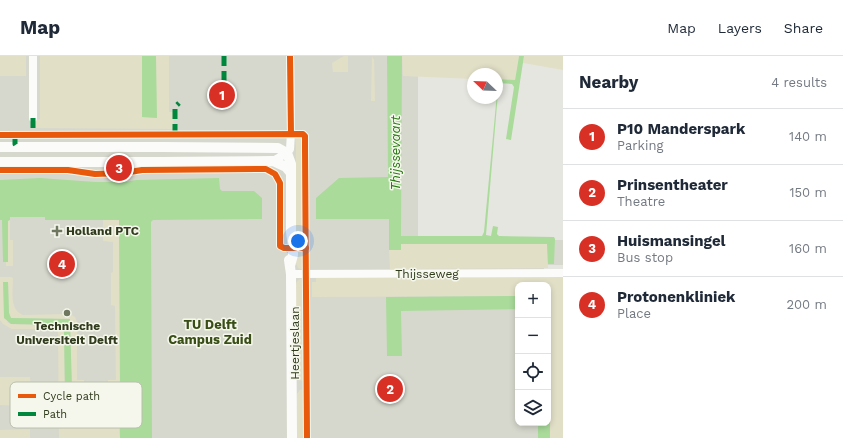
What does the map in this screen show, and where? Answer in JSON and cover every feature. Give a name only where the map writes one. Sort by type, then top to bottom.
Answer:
[{"type":"street","points":[[33,56],[33,118]]},
{"type":"street","points":[[273,161],[287,153],[290,149],[290,56]]},
{"type":"street","points":[[0,147],[274,147],[287,153]]},
{"type":"street","name":"Heertjeslaan","points":[[287,153],[291,164],[291,232],[293,248],[291,270],[292,438]]},
{"type":"street","points":[[0,162],[273,161],[286,167],[291,173]]},
{"type":"street","name":"Thijsseweg","points":[[291,270],[563,273]]},
{"type":"shaded area","points":[[0,56],[418,56],[418,240],[563,240],[563,265],[544,265],[544,282],[515,282],[515,426],[546,426],[546,438],[0,438]]},
{"type":"shaded area","points":[[0,56],[26,56],[26,76],[0,76]]},
{"type":"shaded area","points":[[40,56],[142,56],[142,117],[156,118],[156,56],[169,56],[169,112],[173,112],[174,129],[35,128],[35,120],[40,119]]},
{"type":"shaded area","points":[[344,56],[348,56],[348,72],[333,72],[332,63]]},
{"type":"shaded area","points":[[372,56],[374,59],[375,101],[371,101]]},
{"type":"shaded area","points":[[402,56],[519,56],[515,80],[503,79],[503,68],[467,68],[467,79],[403,76]]},
{"type":"shaded area","points":[[524,56],[563,56],[563,70],[523,63]]},
{"type":"shaded area","points":[[295,135],[301,136],[303,139],[303,270],[298,268],[295,261]]},
{"type":"shaded area","points":[[8,220],[10,220],[10,240],[13,240],[13,266],[6,266],[6,262],[8,262]]},
{"type":"shaded area","points":[[103,220],[120,220],[120,382],[108,382],[108,380],[116,380],[115,306],[111,305],[113,242],[103,241]]},
{"type":"shaded area","points":[[401,244],[547,244],[548,268],[390,269],[389,250],[395,250]]},
{"type":"shaded area","points":[[0,277],[13,278],[13,300],[19,313],[23,315],[71,314],[75,317],[77,322],[77,380],[84,380],[84,382],[72,382],[70,319],[11,318],[9,313],[8,282],[3,283],[8,323],[58,325],[62,327],[64,332],[65,382],[58,382],[58,329],[12,329],[3,324],[0,320]]},
{"type":"shaded area","points":[[563,277],[563,438],[550,438],[551,282],[515,282],[515,296],[312,297],[312,282],[316,282],[316,278]]},
{"type":"shaded area","points":[[303,278],[304,381],[298,380],[296,376],[295,287],[298,281]]},
{"type":"shaded area","points":[[0,377],[30,377],[30,382],[10,382],[10,405],[0,405]]},
{"type":"shaded area","points":[[304,389],[304,438],[296,438],[297,394],[300,390]]},
{"type":"shaded area","points":[[59,428],[120,428],[120,438],[59,438]]},
{"type":"shaded area","points":[[30,429],[30,438],[0,438],[0,430]]},
{"type":"water","points":[[142,56],[156,56],[157,118],[142,117]]},
{"type":"water","name":"Thijssevaart","points":[[387,56],[402,56],[401,236],[482,236],[484,232],[497,104],[486,235],[491,236],[493,226],[498,227],[497,234],[499,236],[554,237],[554,264],[548,264],[547,244],[401,244],[401,250],[389,250],[389,219],[316,219],[316,198],[339,178],[388,177]]},
{"type":"water","points":[[519,56],[524,56],[511,140],[506,139],[514,87],[512,84],[503,83],[503,79],[515,80]]},
{"type":"water","points":[[40,178],[96,182],[125,182],[136,180],[219,178],[220,189],[222,191],[254,191],[262,198],[262,219],[153,220],[151,222],[152,438],[120,438],[120,428],[142,428],[142,382],[120,382],[119,220],[45,220],[45,217],[10,217],[10,220],[8,221],[8,262],[3,262],[2,220],[0,220],[0,180]]},
{"type":"water","points":[[3,282],[8,282],[9,313],[11,318],[70,319],[72,382],[65,382],[64,332],[62,327],[58,325],[11,324],[4,318]]},
{"type":"water","points":[[515,296],[515,309],[401,311],[402,356],[387,356],[386,297]]},
{"type":"water","points":[[538,426],[550,426],[550,438],[538,438]]},
{"type":"marked path","points":[[224,56],[224,103]]},
{"type":"marked path","points":[[175,134],[175,107],[179,103]]},
{"type":"marked path","points":[[33,118],[33,134]]},
{"type":"marked path","points":[[15,135],[15,144],[17,147]]},
{"type":"cycle path","points":[[290,56],[291,133]]},
{"type":"cycle path","points":[[0,135],[303,134],[305,136],[307,438]]},
{"type":"cycle path","points":[[0,170],[68,170],[95,174],[124,173],[142,170],[266,169],[275,174],[280,183],[280,246],[284,248],[306,248]]},
{"type":"place","name":"P10 Manderspark","points":[[222,95]]},
{"type":"place","name":"Huismansingel","points":[[119,168]]},
{"type":"place","name":"Holland PTC","points":[[57,231]]},
{"type":"place","name":"Protonenkliniek","points":[[62,264]]},
{"type":"place","name":"Technische Universiteit Delft","points":[[67,313]]},
{"type":"place","name":"Prinsentheater","points":[[390,389]]},
{"type":"district","name":"TU Delft Campus Zuid","points":[[210,332]]}]
